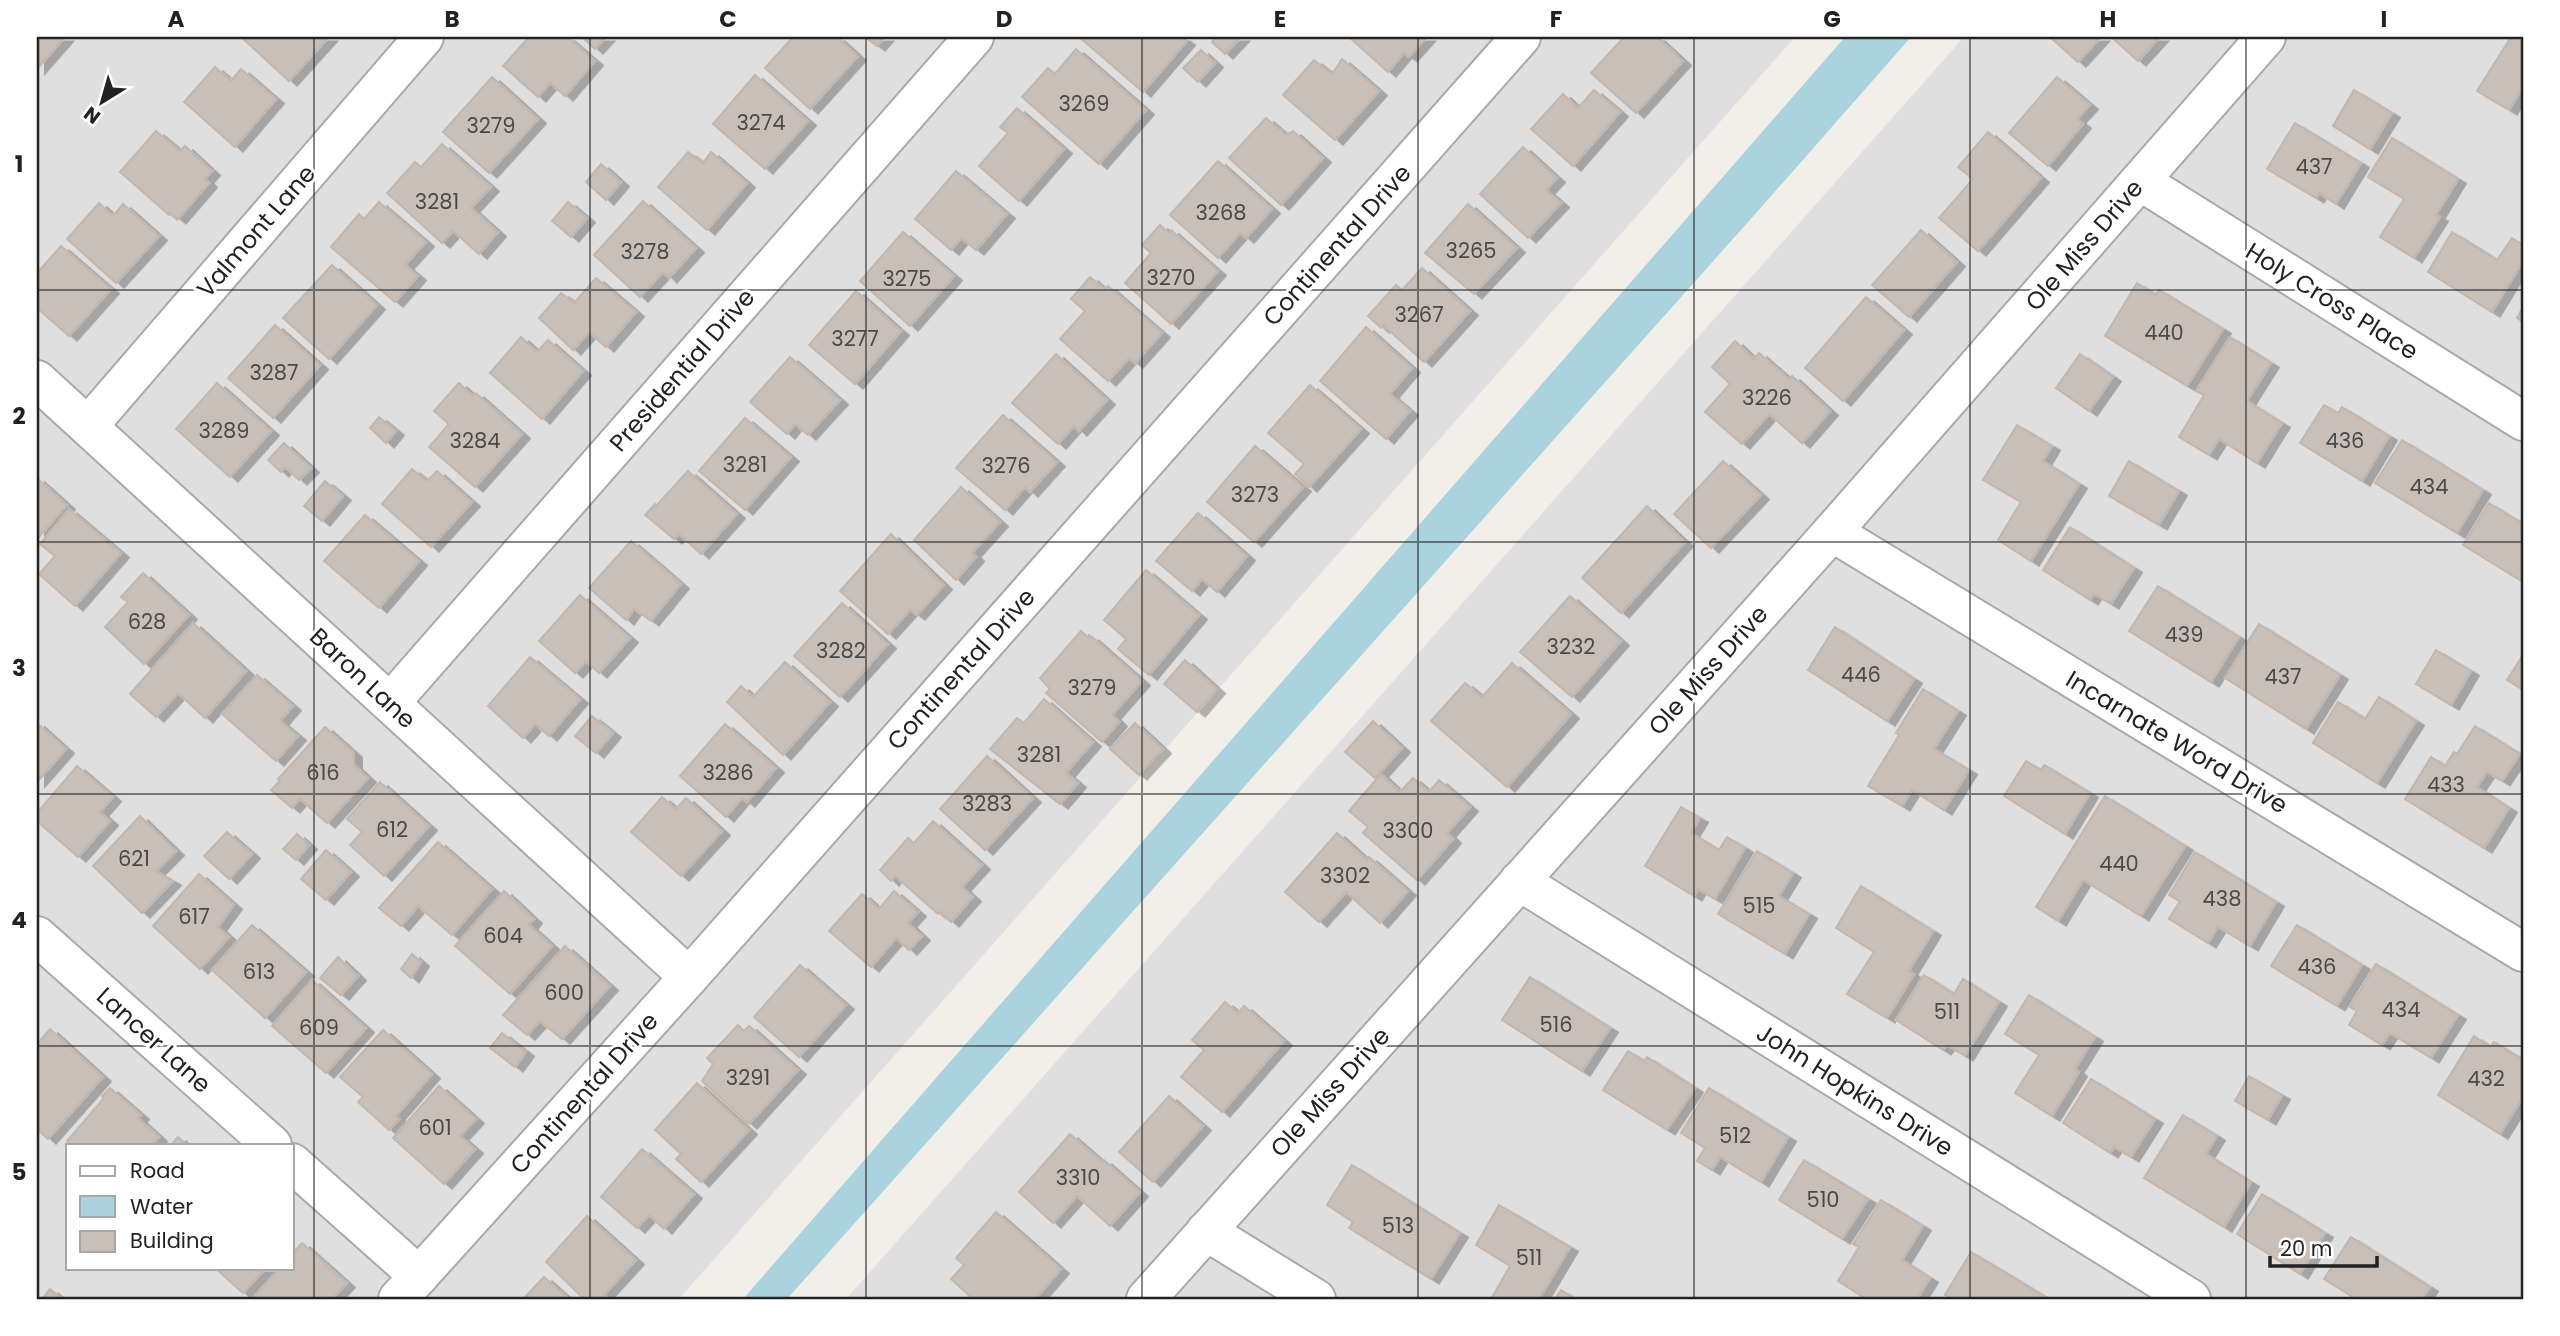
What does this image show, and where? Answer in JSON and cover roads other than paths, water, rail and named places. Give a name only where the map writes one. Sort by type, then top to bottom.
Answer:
[{"type":"street","name":"Valmont Lane","points":[[88,426],[424,37]]},
{"type":"street","name":"Presidential Drive","points":[[390,703],[974,37]]},
{"type":"street","name":"Continental Drive","points":[[408,1287],[689,977],[1521,37]]},
{"type":"street","name":"Ole Miss Drive","points":[[1146,1299],[1832,533],[2266,37]]},
{"type":"street","name":"Holy Cross Place","points":[[2140,181],[2523,422]]},
{"type":"street","name":"Baron Lane","points":[[37,380],[689,977]]},
{"type":"street","name":"Incarnate Word Drive","points":[[1832,533],[2523,953]]},
{"type":"street","name":"John Hopkins Drive","points":[[1519,881],[2191,1299]]},
{"type":"street","name":"Lancer Lane","points":[[37,936],[271,1144]]},
{"type":"street","points":[[294,1165],[408,1287]]},
{"type":"street","points":[[1206,1231],[1316,1299]]},
{"type":"water","points":[[1845,37],[1911,37],[787,1299],[743,1299]]}]
